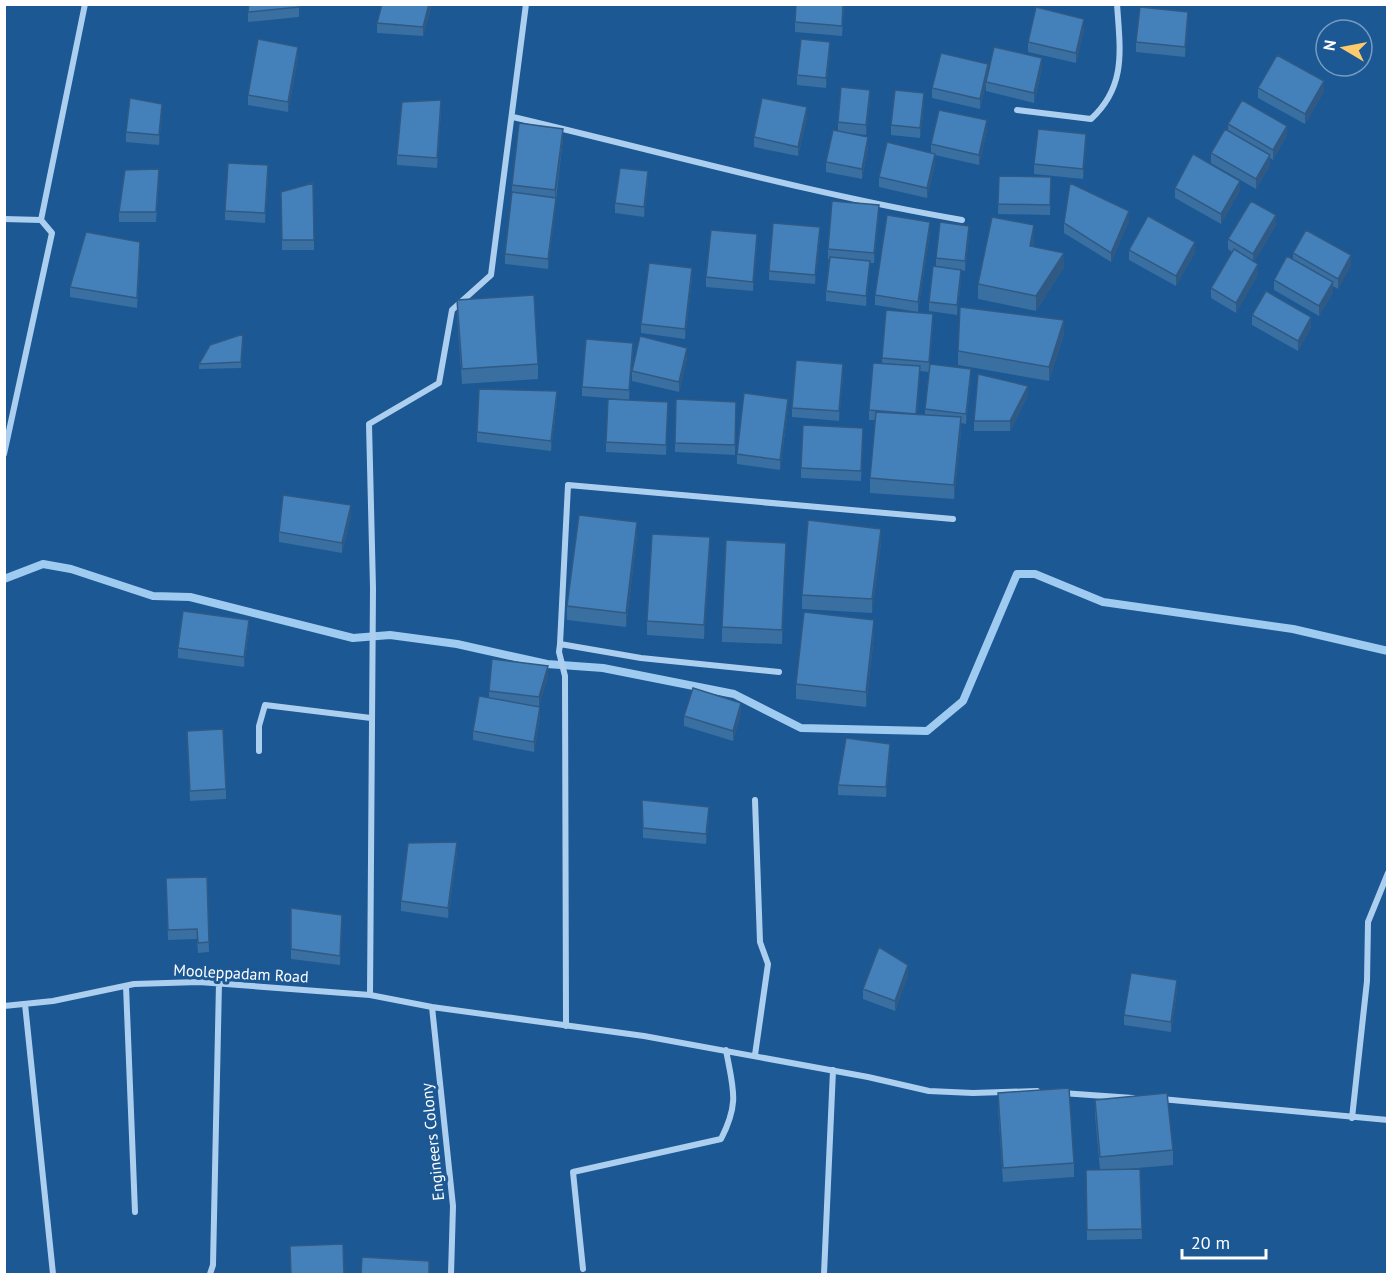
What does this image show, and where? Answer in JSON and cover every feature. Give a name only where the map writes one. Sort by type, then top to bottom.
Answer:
[{"type":"street","points":[[41,220],[85,4]]},
{"type":"street","points":[[370,995],[372,626],[369,424],[440,383],[452,310],[491,275],[497,213],[513,117],[526,4]]},
{"type":"street","points":[[1017,110],[1091,119],[1105,106],[1121,63],[1117,4]]},
{"type":"street","points":[[513,117],[805,188],[914,213],[962,220]]},
{"type":"street","points":[[4,219],[41,220],[52,233],[4,454]]},
{"type":"street","points":[[566,1026],[565,676],[559,652],[568,485],[953,519]]},
{"type":"street","points":[[560,644],[641,658],[779,672]]},
{"type":"street","points":[[259,751],[259,726],[265,705],[371,718]]},
{"type":"street","points":[[755,800],[760,942],[768,964],[755,1055]]},
{"type":"street","points":[[1352,1118],[1367,981],[1368,922],[1388,873]]},
{"type":"street","name":"Mooleppadam Road","points":[[4,1006],[53,1001],[126,986],[199,982],[370,995],[432,1007],[726,1050],[929,1090],[973,1093],[1043,1092]]},
{"type":"street","points":[[210,1275],[213,1265],[219,983]]},
{"type":"street","points":[[126,986],[135,1212]]},
{"type":"street","points":[[26,1004],[53,1275]]},
{"type":"street","name":"Engineers Colony","points":[[432,1007],[453,1206],[451,1275]]},
{"type":"street","points":[[583,1269],[573,1172],[722,1139],[733,1116],[734,1094],[726,1050]]},
{"type":"street","points":[[824,1275],[833,1070]]},
{"type":"street","points":[[1054,1093],[1137,1098]]},
{"type":"street","points":[[1148,1098],[1388,1120]]},
{"type":"building","points":[[249,4],[299,4],[299,7],[248,12]]},
{"type":"building","points":[[382,4],[429,4],[423,27],[377,23]]},
{"type":"building","points":[[796,4],[843,4],[842,26],[795,22]]},
{"type":"building","points":[[1036,7],[1084,19],[1076,53],[1028,42]]},
{"type":"building","points":[[1140,7],[1188,12],[1185,47],[1136,42]]},
{"type":"building","points":[[258,39],[298,47],[288,102],[248,95]]},
{"type":"building","points":[[801,39],[830,42],[826,78],[797,75]]},
{"type":"building","points":[[994,47],[1042,58],[1034,93],[986,82]]},
{"type":"building","points":[[941,53],[988,64],[980,99],[932,88]]},
{"type":"building","points":[[1277,55],[1314,75],[1314,78],[1324,81],[1305,114],[1258,88]]},
{"type":"building","points":[[841,87],[870,90],[866,125],[838,122]]},
{"type":"building","points":[[895,90],[924,93],[920,128],[891,125]]},
{"type":"building","points":[[130,98],[162,104],[159,135],[126,132]]},
{"type":"building","points":[[762,98],[807,107],[798,147],[754,137]]},
{"type":"building","points":[[441,100],[437,158],[397,155],[402,102]]},
{"type":"building","points":[[1242,100],[1287,126],[1273,150],[1228,124]]},
{"type":"building","points":[[939,110],[987,120],[979,155],[931,144]]},
{"type":"building","points":[[519,123],[563,129],[555,190],[512,185]]},
{"type":"building","points":[[1038,129],[1086,134],[1083,169],[1034,164]]},
{"type":"building","points":[[1225,129],[1270,155],[1256,179],[1211,153]]},
{"type":"building","points":[[833,130],[868,137],[862,169],[826,162]]},
{"type":"building","points":[[887,142],[935,154],[927,188],[879,177]]},
{"type":"building","points":[[1193,154],[1240,181],[1221,214],[1175,188]]},
{"type":"building","points":[[228,163],[268,165],[265,213],[225,211]]},
{"type":"building","points":[[620,168],[648,171],[644,207],[615,203]]},
{"type":"building","points":[[159,169],[156,212],[119,212],[125,170]]},
{"type":"building","points":[[999,176],[1051,177],[1050,205],[998,204]]},
{"type":"building","points":[[313,183],[314,240],[282,240],[281,192]]},
{"type":"building","points":[[1070,183],[1129,211],[1111,253],[1064,223]]},
{"type":"building","points":[[512,192],[556,198],[548,259],[505,254]]},
{"type":"building","points":[[832,201],[879,205],[874,253],[828,249]]},
{"type":"building","points":[[1251,201],[1276,215],[1253,254],[1228,239]]},
{"type":"building","points":[[887,215],[930,222],[918,302],[875,295]]},
{"type":"building","points":[[1148,216],[1195,242],[1176,276],[1129,250]]},
{"type":"building","points":[[992,217],[1034,225],[1030,246],[1064,253],[1036,296],[978,284]]},
{"type":"building","points":[[940,222],[969,226],[965,261],[936,258]]},
{"type":"building","points":[[773,223],[820,227],[815,275],[769,271]]},
{"type":"building","points":[[711,230],[757,234],[753,282],[706,277]]},
{"type":"building","points":[[1306,230],[1351,255],[1338,279],[1293,253]]},
{"type":"building","points":[[86,232],[140,242],[137,298],[70,287]]},
{"type":"building","points":[[1234,249],[1258,264],[1236,303],[1211,288]]},
{"type":"building","points":[[1287,256],[1333,282],[1319,306],[1274,280]]},
{"type":"building","points":[[830,257],[870,261],[866,296],[826,291]]},
{"type":"building","points":[[649,263],[692,268],[685,329],[641,324]]},
{"type":"building","points":[[933,266],[961,270],[957,305],[929,302]]},
{"type":"building","points":[[1266,291],[1311,317],[1298,341],[1252,315]]},
{"type":"building","points":[[534,295],[538,364],[462,369],[457,300]]},
{"type":"building","points":[[960,307],[1064,320],[1049,367],[958,351]]},
{"type":"building","points":[[886,310],[933,314],[929,362],[882,358]]},
{"type":"building","points":[[243,334],[241,362],[199,364],[210,345]]},
{"type":"building","points":[[640,336],[687,348],[679,382],[632,371]]},
{"type":"building","points":[[586,339],[633,343],[629,390],[582,387]]},
{"type":"building","points":[[796,360],[843,364],[839,411],[792,408]]},
{"type":"building","points":[[873,363],[920,366],[916,414],[869,410]]},
{"type":"building","points":[[930,364],[971,369],[966,414],[925,409]]},
{"type":"building","points":[[978,374],[1028,386],[1010,421],[974,421]]},
{"type":"building","points":[[479,389],[557,391],[551,441],[477,432]]},
{"type":"building","points":[[744,393],[788,399],[780,460],[737,454]]},
{"type":"building","points":[[608,399],[668,402],[666,445],[606,442]]},
{"type":"building","points":[[676,399],[736,402],[735,445],[675,443]]},
{"type":"building","points":[[876,412],[961,417],[954,485],[870,478]]},
{"type":"building","points":[[803,425],[863,428],[861,471],[801,468]]},
{"type":"building","points":[[283,495],[351,505],[342,543],[279,532]]},
{"type":"building","points":[[579,515],[637,522],[626,613],[567,606]]},
{"type":"building","points":[[808,520],[881,529],[872,599],[802,595]]},
{"type":"building","points":[[652,534],[710,537],[704,625],[647,621]]},
{"type":"building","points":[[726,540],[786,543],[782,630],[722,627]]},
{"type":"building","points":[[183,611],[249,620],[244,657],[178,648]]},
{"type":"building","points":[[804,612],[874,620],[866,692],[796,684]]},
{"type":"building","points":[[492,659],[548,666],[539,697],[489,691]]},
{"type":"building","points":[[693,688],[741,703],[733,731],[684,716]]},
{"type":"building","points":[[479,696],[540,707],[534,742],[473,731]]},
{"type":"building","points":[[223,729],[226,789],[190,791],[187,731]]},
{"type":"building","points":[[846,738],[890,744],[886,787],[838,785]]},
{"type":"building","points":[[642,800],[709,807],[706,834],[643,828]]},
{"type":"building","points":[[457,842],[448,908],[401,901],[408,843]]},
{"type":"building","points":[[207,877],[209,942],[198,943],[197,929],[168,930],[166,878]]},
{"type":"building","points":[[291,908],[342,915],[340,956],[291,949]]},
{"type":"building","points":[[879,947],[908,965],[895,1001],[863,989]]},
{"type":"building","points":[[1131,973],[1177,980],[1171,1022],[1124,1015]]},
{"type":"building","points":[[1069,1088],[1074,1163],[1003,1168],[998,1093]]},
{"type":"building","points":[[1167,1093],[1173,1150],[1100,1157],[1095,1100]]},
{"type":"building","points":[[1140,1169],[1142,1229],[1087,1230],[1086,1170]]},
{"type":"building","points":[[343,1244],[344,1275],[291,1275],[290,1246]]},
{"type":"building","points":[[362,1257],[429,1261],[429,1275],[361,1275]]},
{"type":"waterway","points":[[4,579],[43,564],[71,569],[153,596],[190,597],[353,638],[390,635],[457,644],[547,664],[603,668],[734,694],[801,728],[927,731],[963,701],[1017,574],[1035,574],[1103,602],[1293,629],[1388,651]]}]
